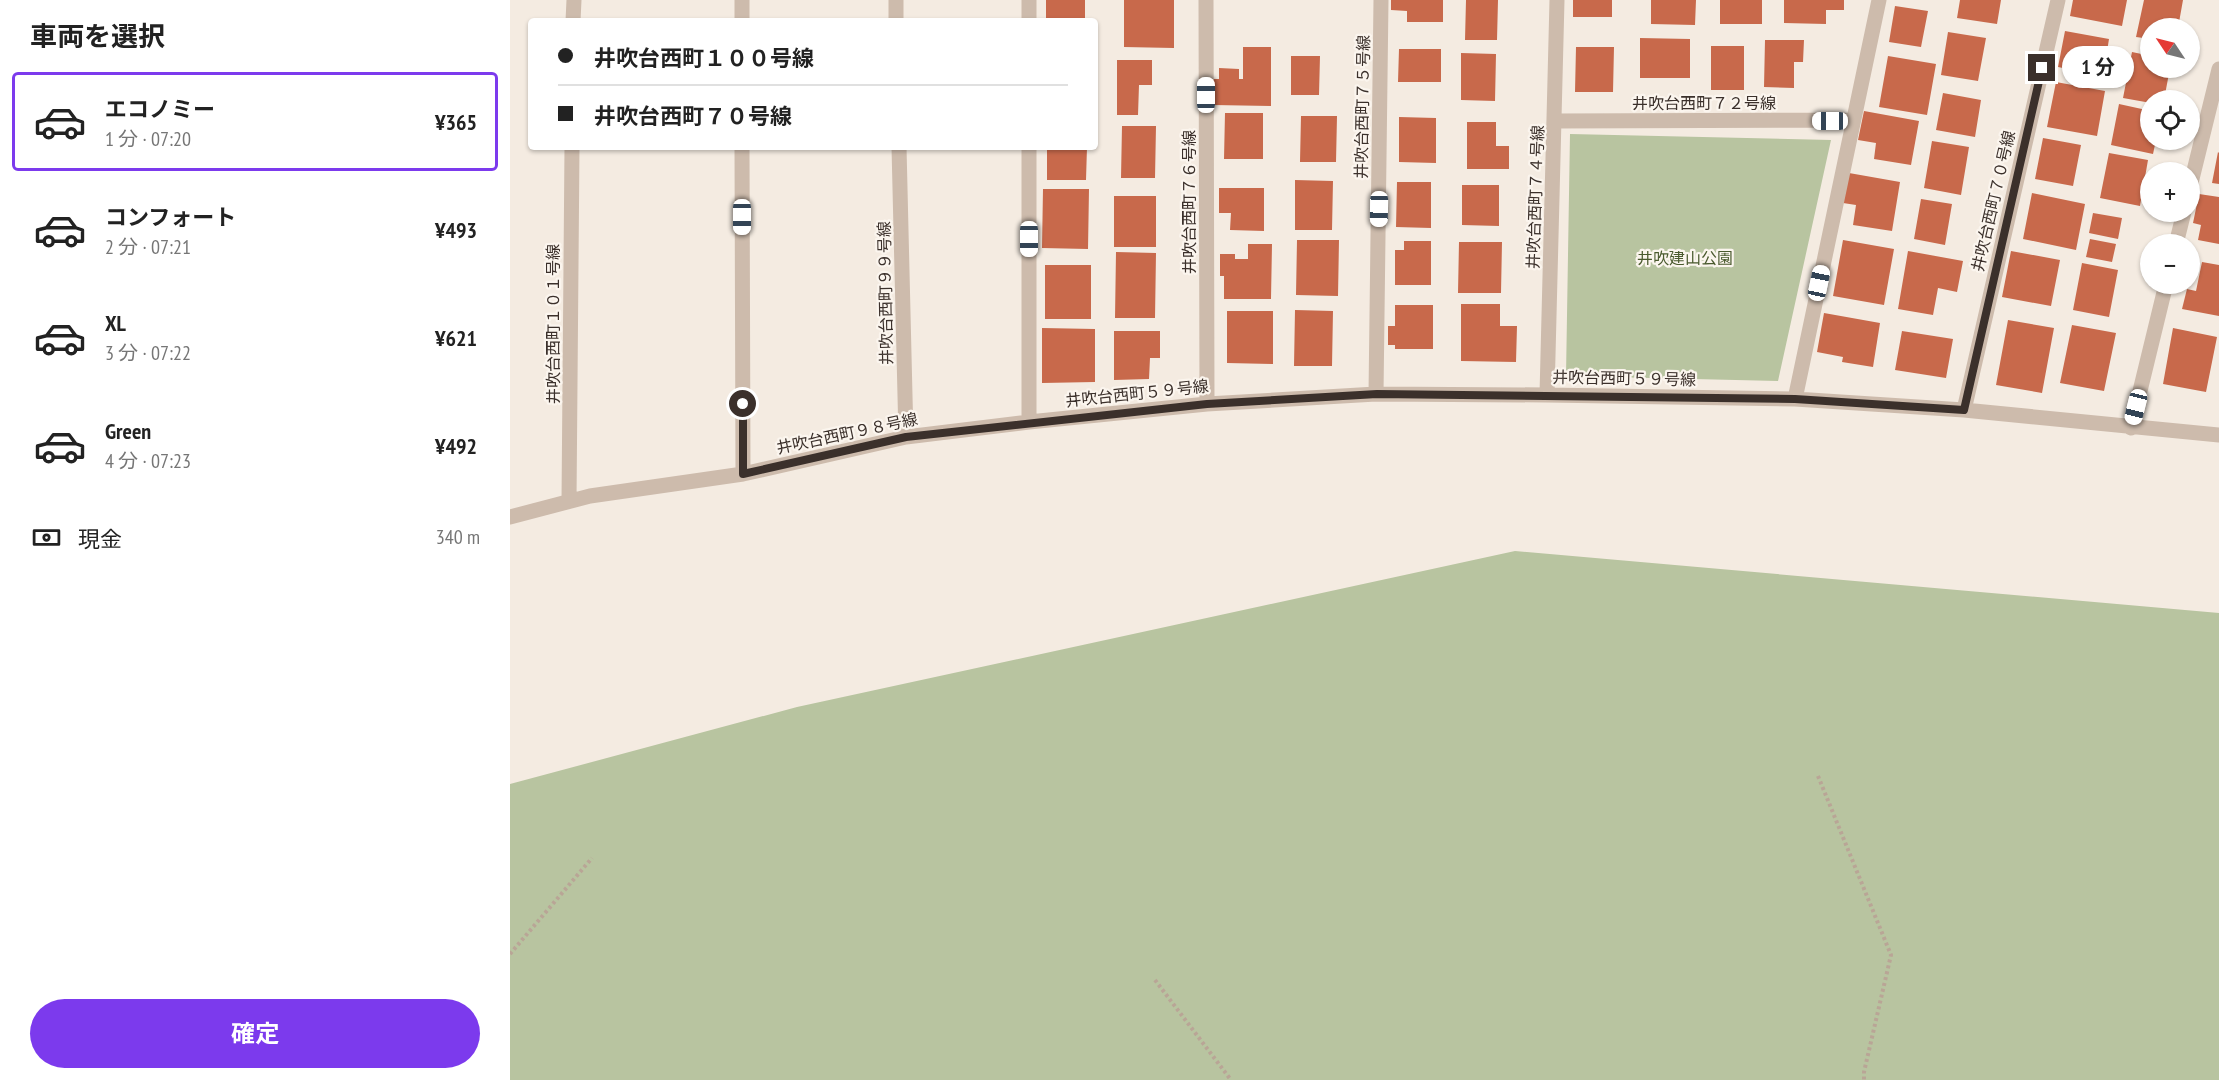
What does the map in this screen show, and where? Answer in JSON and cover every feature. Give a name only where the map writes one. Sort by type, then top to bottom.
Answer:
[{"type":"street","points":[[573,18],[574,0]]},
{"type":"street","points":[[742,0],[742,18]]},
{"type":"street","points":[[896,0],[896,18]]},
{"type":"street","points":[[1029,0],[1029,18]]},
{"type":"street","name":"井吹台西町７６号線","points":[[1206,0],[1207,404]]},
{"type":"street","name":"井吹台西町７５号線","points":[[1377,394],[1382,0]]},
{"type":"street","name":"井吹台西町７４号線","points":[[1547,395],[1557,0]]},
{"type":"street","points":[[1795,399],[1879,0]]},
{"type":"street","name":"井吹台西町７０号線","points":[[1964,410],[2058,0]]},
{"type":"street","points":[[2196,162],[2219,69]]},
{"type":"street","name":"井吹台西町７２号線","points":[[1555,121],[1853,120]]},
{"type":"street","name":"井吹台西町１０１号線","points":[[569,501],[572,150]]},
{"type":"street","points":[[742,150],[743,474]]},
{"type":"street","name":"井吹台西町９９号線","points":[[899,150],[906,437]]},
{"type":"street","points":[[1029,150],[1029,422]]},
{"type":"street","points":[[2131,428],[2164,294]]},
{"type":"street","name":"井吹台西町５９号線","points":[[1029,422],[1207,404],[1377,394],[1547,395],[1795,399],[1964,410],[2219,435]]},
{"type":"street","name":"井吹台西町９８号線","points":[[510,517],[590,496],[743,474],[906,437],[1029,422]]},
{"type":"path","points":[[1818,776],[1891,955],[1864,1080]]},
{"type":"path","points":[[510,954],[592,858]]},
{"type":"path","points":[[1155,980],[1231,1080]]},
{"type":"green space","name":"井吹建山公園","points":[[1570,134],[1831,140],[1778,381],[1566,376]]},
{"type":"green space","points":[[1515,551],[2219,613],[2219,1080],[510,1080],[510,784],[797,707]]},
{"type":"building","points":[[1046,0],[1085,0],[1085,18],[1046,18]]},
{"type":"building","points":[[1124,0],[1174,0],[1174,48],[1124,47]]},
{"type":"building","points":[[1391,0],[1443,0],[1443,22],[1407,22],[1407,11],[1391,10]]},
{"type":"building","points":[[1466,0],[1498,0],[1497,40],[1465,40]]},
{"type":"building","points":[[1573,0],[1612,0],[1612,17],[1573,17]]},
{"type":"building","points":[[1651,0],[1696,0],[1695,25],[1651,24]]},
{"type":"building","points":[[1720,0],[1762,0],[1762,24],[1720,24]]},
{"type":"building","points":[[1784,0],[1844,0],[1844,10],[1826,10],[1826,24],[1784,23]]},
{"type":"building","points":[[1960,0],[2001,0],[1997,24],[1957,18]]},
{"type":"building","points":[[2073,0],[2127,0],[2122,26],[2070,16]]},
{"type":"building","points":[[2144,0],[2183,0],[2180,18],[2140,18]]},
{"type":"building","points":[[1895,6],[1928,11],[1921,47],[1889,42]]},
{"type":"building","points":[[2140,18],[2140,38],[2136,37]]},
{"type":"building","points":[[2065,31],[2109,39],[2103,76],[2058,67]]},
{"type":"building","points":[[1948,32],[1986,38],[1978,81],[1941,75]]},
{"type":"building","points":[[1640,38],[1690,39],[1690,78],[1640,78]]},
{"type":"building","points":[[1765,40],[1804,40],[1803,62],[1794,62],[1794,88],[1764,87]]},
{"type":"building","points":[[1711,46],[1744,46],[1744,90],[1711,90]]},
{"type":"building","points":[[1243,47],[1271,47],[1271,106],[1213,105],[1213,79],[1219,79],[1219,68],[1239,69],[1239,79],[1243,79]]},
{"type":"building","points":[[1576,47],[1614,47],[1613,92],[1575,92]]},
{"type":"building","points":[[1399,49],[1441,49],[1441,82],[1398,82]]},
{"type":"building","points":[[2132,52],[2140,54],[2140,78],[2168,78],[2166,90],[2140,90],[2140,101],[2123,98]]},
{"type":"building","points":[[1461,53],[1496,54],[1495,101],[1461,100]]},
{"type":"building","points":[[1291,56],[1320,56],[1319,95],[1291,95]]},
{"type":"building","points":[[1888,56],[1936,64],[1927,115],[1879,107]]},
{"type":"building","points":[[1117,60],[1152,60],[1152,85],[1139,85],[1138,115],[1117,115]]},
{"type":"building","points":[[2056,82],[2105,91],[2097,136],[2047,127]]},
{"type":"building","points":[[1943,93],[1981,100],[1975,137],[1936,130]]},
{"type":"building","points":[[2119,104],[2140,109],[2140,150],[2154,150],[2153,154],[2111,145]]},
{"type":"building","points":[[1864,111],[1919,121],[1911,165],[1874,159],[1876,143],[1858,140]]},
{"type":"building","points":[[1225,113],[1263,113],[1263,159],[1224,159]]},
{"type":"building","points":[[1301,116],[1337,116],[1336,162],[1300,162]]},
{"type":"building","points":[[1399,117],[1436,118],[1436,163],[1399,162]]},
{"type":"building","points":[[1467,122],[1496,122],[1496,146],[1509,146],[1509,169],[1467,169]]},
{"type":"building","points":[[1122,126],[1156,126],[1155,178],[1121,178]]},
{"type":"building","points":[[2043,138],[2081,145],[2073,186],[2035,179]]},
{"type":"building","points":[[1932,141],[1969,147],[1961,195],[1924,188]]},
{"type":"building","points":[[1047,150],[1087,150],[1086,180],[1047,180]]},
{"type":"building","points":[[2109,153],[2148,160],[2148,162],[2140,162],[2140,206],[2100,198]]},
{"type":"building","points":[[2219,153],[2219,184],[2212,183]]},
{"type":"building","points":[[1849,173],[1900,182],[1892,231],[1853,225],[1856,205],[1843,203]]},
{"type":"building","points":[[1295,180],[1333,181],[1332,230],[1295,230]]},
{"type":"building","points":[[1397,182],[1431,182],[1431,228],[1396,227]]},
{"type":"building","points":[[1462,185],[1499,185],[1499,226],[1462,225]]},
{"type":"building","points":[[1219,188],[1264,188],[1264,231],[1230,230],[1231,213],[1219,213]]},
{"type":"building","points":[[1043,189],[1089,189],[1088,249],[1042,248]]},
{"type":"building","points":[[2032,193],[2085,204],[2076,250],[2023,239]]},
{"type":"building","points":[[2200,194],[2219,197],[2219,244],[2200,240],[2201,225],[2193,223],[2200,222]]},
{"type":"building","points":[[1114,196],[1156,196],[1156,247],[1114,247]]},
{"type":"building","points":[[1921,199],[1952,204],[1945,245],[1914,239]]},
{"type":"building","points":[[2093,213],[2122,218],[2118,239],[2089,233]]},
{"type":"building","points":[[2090,239],[2116,244],[2112,262],[2086,257]]},
{"type":"building","points":[[1297,240],[1339,240],[1338,296],[1296,295]]},
{"type":"building","points":[[1843,240],[1894,249],[1884,305],[1833,296]]},
{"type":"building","points":[[1404,241],[1431,241],[1431,285],[1395,285],[1395,250],[1404,250]]},
{"type":"building","points":[[1459,242],[1502,242],[1501,293],[1458,293]]},
{"type":"building","points":[[1248,244],[1272,244],[1271,299],[1224,299],[1224,276],[1220,276],[1220,254],[1235,254],[1235,259],[1248,259]]},
{"type":"building","points":[[1908,251],[1963,261],[1957,292],[1938,288],[1933,315],[1898,309]]},
{"type":"building","points":[[2011,251],[2060,260],[2051,306],[2002,297]]},
{"type":"building","points":[[1116,252],[1156,253],[1155,318],[1115,318]]},
{"type":"building","points":[[2202,262],[2219,265],[2219,316],[2182,309],[2186,294],[2200,294]]},
{"type":"building","points":[[2082,263],[2118,270],[2109,317],[2073,310]]},
{"type":"building","points":[[1045,265],[1091,265],[1091,319],[1045,319]]},
{"type":"building","points":[[1461,304],[1500,304],[1500,326],[1517,326],[1516,362],[1461,361]]},
{"type":"building","points":[[1395,305],[1433,305],[1433,349],[1395,349],[1395,345],[1388,345],[1388,326],[1395,326]]},
{"type":"building","points":[[1295,310],[1333,311],[1332,366],[1294,366]]},
{"type":"building","points":[[1227,311],[1273,311],[1273,364],[1227,363]]},
{"type":"building","points":[[1824,313],[1880,323],[1873,367],[1842,362],[1843,357],[1817,352]]},
{"type":"building","points":[[2008,320],[2054,328],[2042,393],[1996,385]]},
{"type":"building","points":[[2072,325],[2116,333],[2104,391],[2060,383]]},
{"type":"building","points":[[1042,328],[1095,329],[1095,382],[1042,383]]},
{"type":"building","points":[[2173,328],[2217,337],[2206,392],[2163,384]]},
{"type":"building","points":[[1114,331],[1160,331],[1160,358],[1150,358],[1149,379],[1114,380]]},
{"type":"building","points":[[1902,331],[1953,339],[1946,378],[1895,370]]},
{"type":"route","points":[[743,404],[743,474],[906,437],[1207,404],[1377,394],[1795,399],[1964,410],[2042,68]]}]
